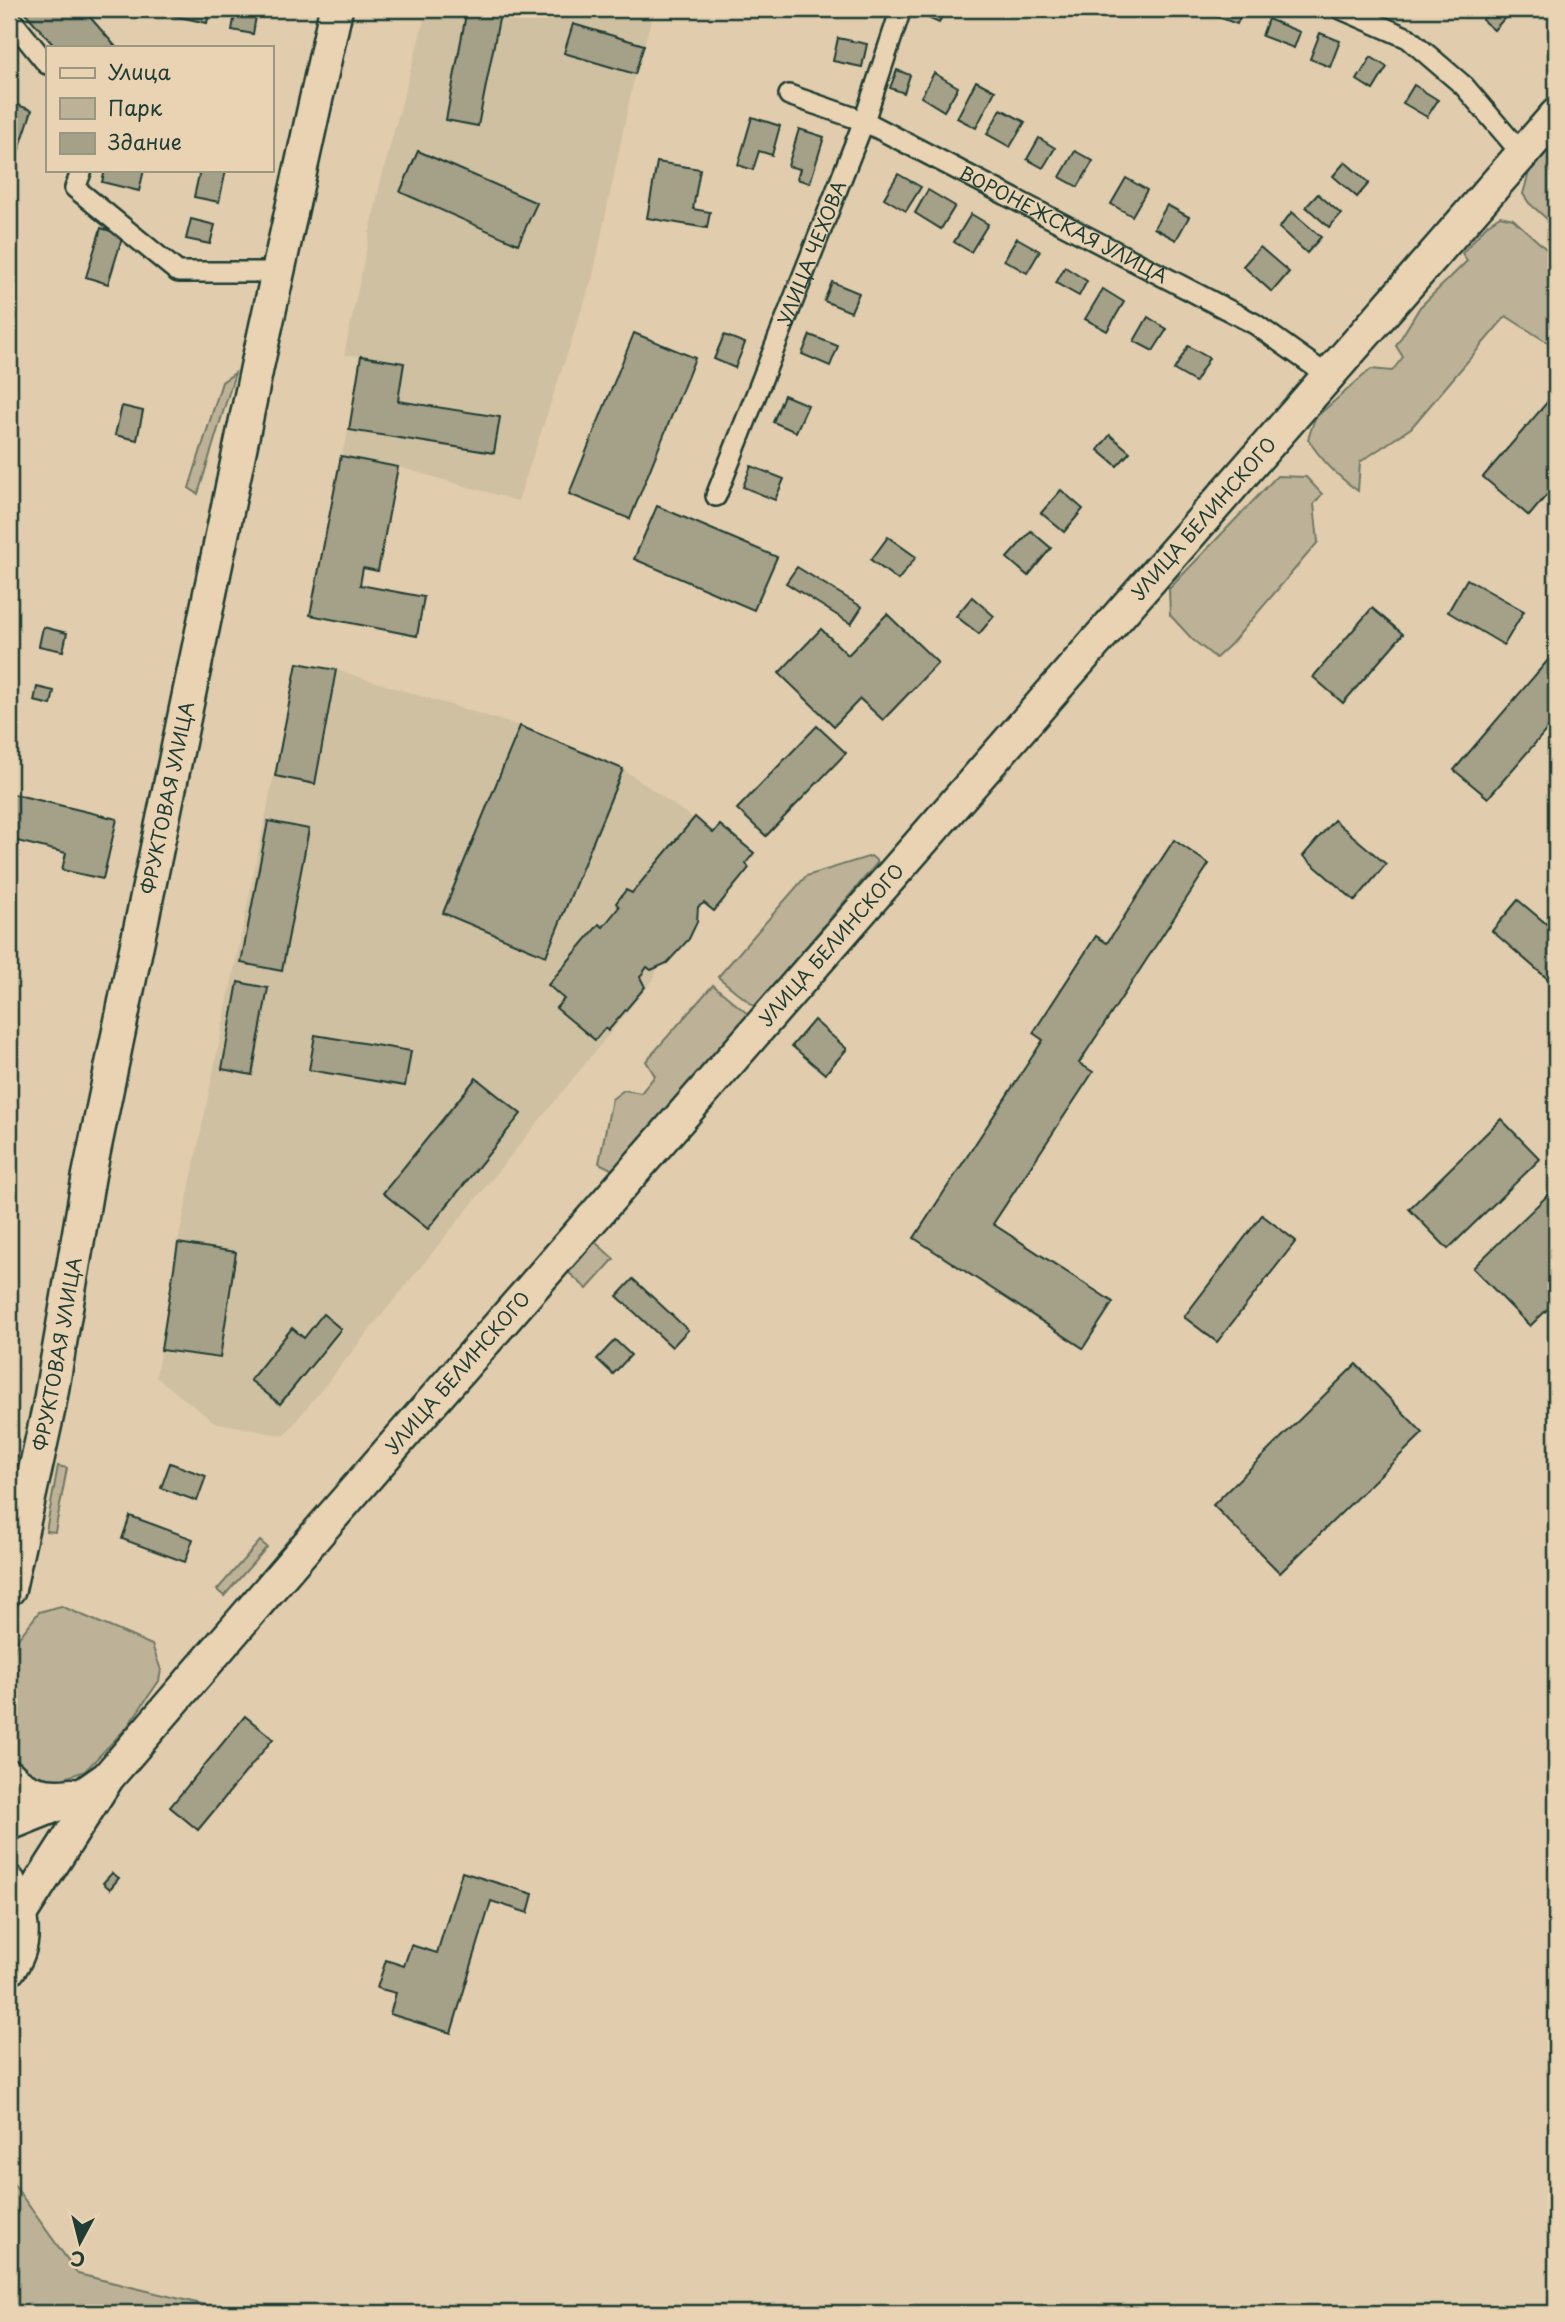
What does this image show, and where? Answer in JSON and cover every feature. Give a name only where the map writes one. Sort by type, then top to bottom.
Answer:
[{"type":"main road","name":"ФРУКТОВАЯ УЛИЦА","points":[[9,1589],[48,1407],[91,1162],[336,9]]},
{"type":"main road","name":"УЛИЦА БЕЛИНСКОГО","points":[[21,1913],[96,1785],[1556,115]]},
{"type":"main road","points":[[9,1776],[20,1786],[52,1798],[96,1785]]},
{"type":"main road","name":"УЛИЦА БЕЛИНСКОГО","points":[[9,1824],[96,1785]]},
{"type":"main road","points":[[9,1883],[21,1913],[23,1933],[20,1950],[9,1969]]},
{"type":"street","name":"УЛИЦА ЧЕХОВА","points":[[716,495],[864,121],[901,9]]},
{"type":"street","points":[[1341,9],[1408,38],[1464,86],[1522,154]]},
{"type":"street","points":[[9,18],[46,63]]},
{"type":"street","name":"ВОРОНЕЖСКАЯ УЛИЦА","points":[[789,95],[864,121],[1255,324],[1328,376]]},
{"type":"street","points":[[81,172],[75,187],[178,272],[278,272]]},
{"type":"shaded area","points":[[427,9],[655,9],[635,74],[593,276],[518,501],[398,467],[341,456],[349,430],[361,356],[344,355],[380,184]]},
{"type":"shaded area","points":[[297,663],[336,670],[520,726],[623,769],[714,833],[653,980],[284,1436],[214,1422],[156,1377],[178,1243]]},
{"type":"green space","points":[[1556,142],[1556,227],[1529,203],[1523,194],[1529,172]]},
{"type":"green space","points":[[1500,216],[1513,219],[1556,258],[1556,348],[1506,316],[1411,428],[1360,462],[1358,491],[1330,467],[1308,439],[1315,418],[1371,369],[1392,371],[1403,357],[1396,346],[1420,307],[1467,261],[1462,253],[1488,224]]},
{"type":"green space","points":[[235,373],[198,494],[189,488],[222,382]]},
{"type":"green space","points":[[1277,476],[1306,477],[1322,494],[1314,504],[1318,542],[1216,658],[1193,640],[1170,615],[1169,589]]},
{"type":"green space","points":[[871,856],[878,862],[755,1007],[718,977],[806,876]]},
{"type":"green space","points":[[713,985],[749,1015],[613,1170],[599,1163],[612,1099],[624,1090],[641,1093],[655,1076],[646,1061]]},
{"type":"green space","points":[[594,1241],[614,1259],[587,1289],[567,1271]]},
{"type":"green space","points":[[58,1466],[67,1468],[55,1532],[46,1531]]},
{"type":"green space","points":[[260,1541],[267,1547],[224,1596],[217,1590]]},
{"type":"green space","points":[[61,1606],[152,1645],[161,1670],[159,1681],[127,1727],[85,1771],[59,1780],[36,1777],[19,1766],[9,1752],[9,1696],[13,1656],[18,1639],[39,1612]]},
{"type":"green space","points":[[9,2178],[78,2274],[217,2308],[223,2313],[9,2313]]},
{"type":"building","points":[[83,9],[115,46],[54,46],[23,10]]},
{"type":"building","points":[[171,9],[210,9],[207,23],[170,15]]},
{"type":"building","points":[[236,9],[257,10],[253,34],[232,30]]},
{"type":"building","points":[[467,9],[501,9],[478,126],[446,120]]},
{"type":"building","points":[[919,9],[945,9],[939,23],[917,13]]},
{"type":"building","points":[[1207,9],[1243,9],[1237,24],[1205,12]]},
{"type":"building","points":[[1492,9],[1512,10],[1494,30],[1482,20]]},
{"type":"building","points":[[1268,19],[1300,32],[1294,48],[1262,36]]},
{"type":"building","points":[[573,24],[644,45],[635,74],[564,53]]},
{"type":"building","points":[[1320,33],[1340,41],[1330,67],[1310,59]]},
{"type":"building","points":[[838,38],[867,44],[862,67],[833,61]]},
{"type":"building","points":[[1371,57],[1387,67],[1373,90],[1357,80]]},
{"type":"building","points":[[897,70],[910,75],[904,93],[890,88]]},
{"type":"building","points":[[934,73],[958,87],[944,111],[921,97]]},
{"type":"building","points":[[976,81],[995,91],[976,128],[957,118]]},
{"type":"building","points":[[1414,85],[1438,100],[1427,117],[1403,103]]},
{"type":"building","points":[[9,102],[32,110],[15,162],[9,160]]},
{"type":"building","points":[[1001,109],[1025,122],[1010,147],[987,134]]},
{"type":"building","points":[[752,117],[780,126],[772,155],[759,151],[753,170],[738,165]]},
{"type":"building","points":[[799,129],[824,137],[810,183],[797,179],[800,169],[788,166]]},
{"type":"building","points":[[1039,138],[1055,148],[1043,168],[1027,159]]},
{"type":"building","points":[[418,151],[537,203],[518,244],[400,192]]},
{"type":"building","points":[[1075,151],[1093,161],[1078,187],[1060,177]]},
{"type":"building","points":[[657,162],[700,169],[693,209],[710,212],[707,228],[647,218]]},
{"type":"building","points":[[1345,162],[1369,183],[1357,197],[1333,176]]},
{"type":"building","points":[[104,172],[144,172],[139,191],[102,182]]},
{"type":"building","points":[[200,172],[226,172],[219,202],[194,197]]},
{"type":"building","points":[[898,174],[921,187],[906,211],[884,198]]},
{"type":"building","points":[[1126,178],[1147,190],[1132,216],[1111,204]]},
{"type":"building","points":[[928,190],[955,206],[941,229],[915,213]]},
{"type":"building","points":[[1318,194],[1341,214],[1329,227],[1306,207]]},
{"type":"building","points":[[1167,205],[1189,217],[1176,240],[1154,228]]},
{"type":"building","points":[[1292,212],[1321,237],[1307,253],[1279,228]]},
{"type":"building","points":[[971,214],[988,224],[971,252],[954,242]]},
{"type":"building","points":[[191,219],[215,225],[210,244],[186,239]]},
{"type":"building","points":[[101,228],[123,235],[108,284],[86,277]]},
{"type":"building","points":[[1017,238],[1040,251],[1027,273],[1004,260]]},
{"type":"building","points":[[1260,247],[1289,272],[1272,292],[1243,266]]},
{"type":"building","points":[[1065,267],[1087,281],[1079,296],[1056,283]]},
{"type":"building","points":[[832,282],[859,293],[851,312],[824,301]]},
{"type":"building","points":[[1103,289],[1124,302],[1107,331],[1085,319]]},
{"type":"building","points":[[1148,317],[1167,329],[1153,351],[1134,341]]},
{"type":"building","points":[[634,333],[695,358],[630,519],[569,494]]},
{"type":"building","points":[[724,335],[745,343],[735,368],[714,359]]},
{"type":"building","points":[[810,335],[838,346],[830,366],[802,354]]},
{"type":"building","points":[[1188,346],[1209,358],[1195,382],[1174,370]]},
{"type":"building","points":[[361,356],[404,363],[398,401],[500,417],[494,453],[349,430]]},
{"type":"building","points":[[1556,392],[1556,484],[1529,516],[1483,477]]},
{"type":"building","points":[[784,395],[808,405],[796,432],[773,422]]},
{"type":"building","points":[[122,406],[143,411],[137,440],[115,435]]},
{"type":"building","points":[[1110,435],[1130,452],[1117,466],[1098,450]]},
{"type":"building","points":[[341,456],[398,467],[378,571],[363,568],[360,585],[424,597],[417,636],[310,615]]},
{"type":"building","points":[[751,466],[784,479],[775,500],[743,487]]},
{"type":"building","points":[[1061,490],[1083,509],[1064,532],[1041,513]]},
{"type":"building","points":[[657,506],[777,557],[754,610],[634,559]]},
{"type":"building","points":[[1031,531],[1051,548],[1028,576],[1007,558]]},
{"type":"building","points":[[888,537],[916,557],[898,580],[871,560]]},
{"type":"building","points":[[797,567],[862,607],[851,624],[786,583]]},
{"type":"building","points":[[1467,579],[1524,611],[1504,645],[1448,612]]},
{"type":"building","points":[[972,597],[994,616],[979,634],[956,616]]},
{"type":"building","points":[[1372,608],[1403,634],[1343,703],[1313,677]]},
{"type":"building","points":[[887,614],[938,663],[883,720],[860,699],[834,726],[779,673],[821,629],[848,655]]},
{"type":"building","points":[[43,627],[67,633],[63,651],[39,646]]},
{"type":"building","points":[[1555,652],[1556,719],[1488,798],[1454,770]]},
{"type":"building","points":[[297,663],[336,670],[315,784],[275,776]]},
{"type":"building","points":[[37,687],[54,691],[51,705],[34,701]]},
{"type":"building","points":[[520,726],[623,769],[546,956],[443,913]]},
{"type":"building","points":[[817,726],[846,753],[766,836],[737,809]]},
{"type":"building","points":[[9,793],[117,819],[103,879],[62,870],[66,853],[9,839]]},
{"type":"building","points":[[695,817],[713,833],[720,825],[754,853],[746,863],[749,868],[714,911],[704,903],[698,907],[697,922],[689,939],[667,963],[651,970],[647,967],[640,977],[645,987],[608,1031],[605,1028],[595,1040],[556,1008],[564,999],[548,985],[599,924],[603,927],[619,907],[616,903],[626,890],[632,893]]},
{"type":"building","points":[[1334,820],[1386,864],[1355,901],[1303,856]]},
{"type":"building","points":[[268,821],[309,829],[282,971],[241,963]]},
{"type":"building","points":[[1174,840],[1209,864],[1079,1063],[1093,1072],[993,1224],[1113,1302],[1083,1348],[914,1238],[1043,1040],[1033,1033],[1096,936],[1107,943]]},
{"type":"building","points":[[1518,900],[1556,932],[1556,986],[1492,931]]},
{"type":"building","points":[[238,982],[268,988],[252,1075],[222,1069]]},
{"type":"building","points":[[814,1020],[847,1049],[825,1074],[792,1046]]},
{"type":"building","points":[[315,1035],[411,1051],[405,1086],[309,1070]]},
{"type":"building","points":[[476,1078],[521,1114],[428,1229],[383,1193]]},
{"type":"building","points":[[1501,1119],[1540,1159],[1448,1249],[1409,1209]]},
{"type":"building","points":[[1556,1187],[1556,1301],[1530,1326],[1473,1268]]},
{"type":"building","points":[[1262,1215],[1296,1241],[1217,1342],[1184,1317]]},
{"type":"building","points":[[178,1243],[236,1252],[220,1358],[161,1350]]},
{"type":"building","points":[[633,1279],[688,1330],[672,1347],[617,1296]]},
{"type":"building","points":[[323,1314],[341,1329],[280,1404],[250,1380],[292,1328],[304,1338]]},
{"type":"building","points":[[615,1340],[631,1355],[613,1374],[597,1359]]},
{"type":"building","points":[[1356,1364],[1423,1433],[1280,1573],[1213,1505]]},
{"type":"building","points":[[170,1463],[206,1476],[197,1501],[161,1488]]},
{"type":"building","points":[[130,1516],[193,1539],[185,1562],[122,1539]]},
{"type":"building","points":[[245,1716],[273,1739],[198,1830],[170,1807]]},
{"type":"building","points":[[462,1872],[533,1894],[528,1913],[491,1901],[451,2033],[390,2014],[396,1993],[377,1988],[386,1960],[404,1966],[411,1945],[437,1953]]},
{"type":"building","points":[[112,1873],[119,1878],[110,1889],[103,1883]]}]
